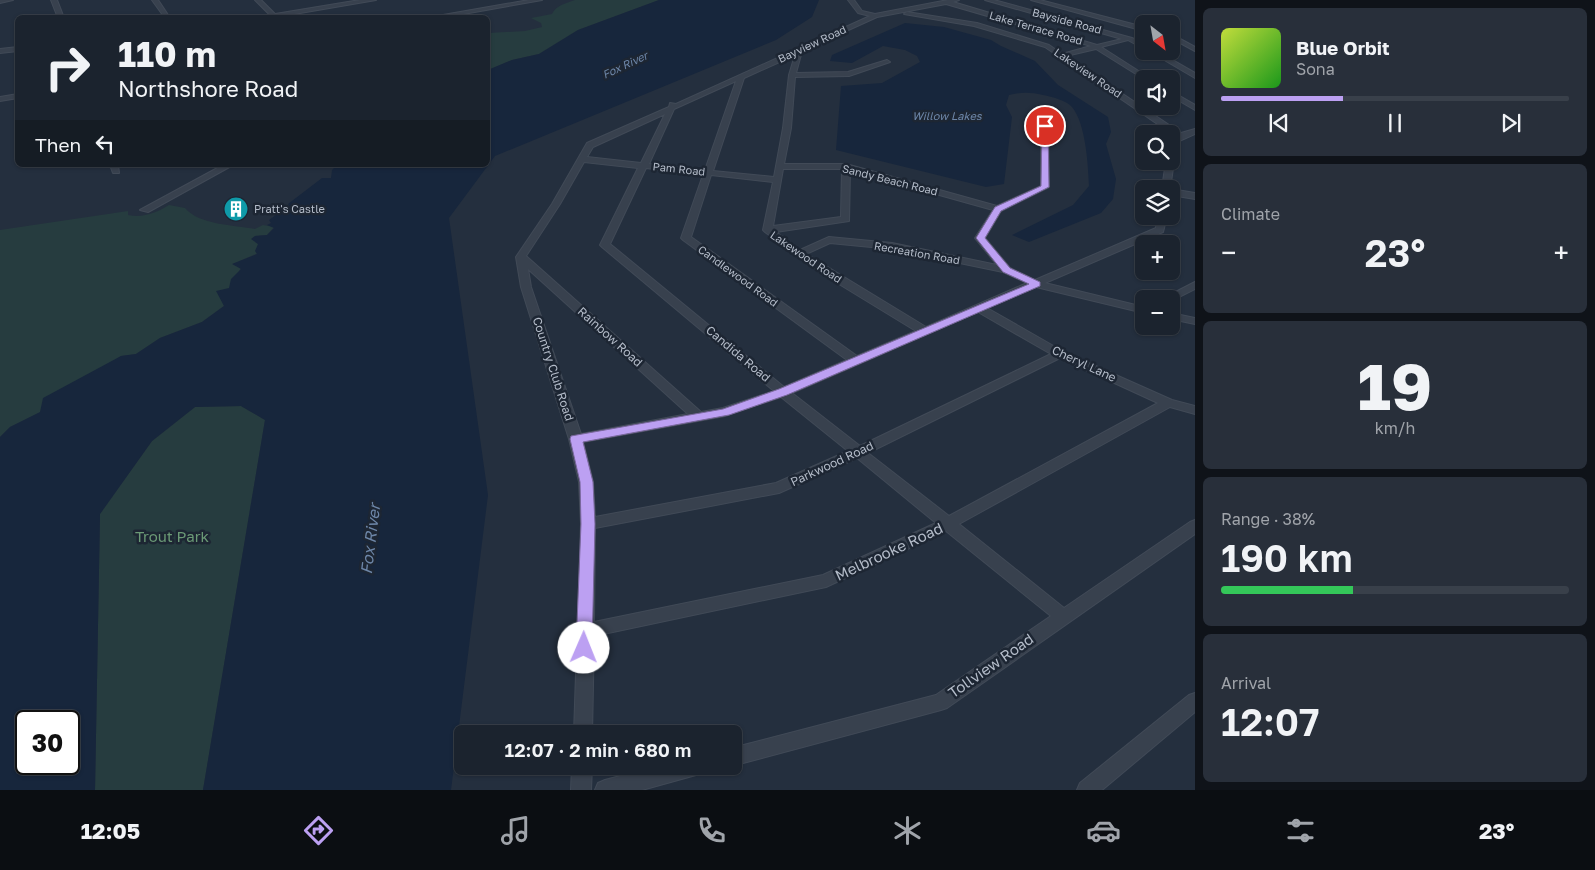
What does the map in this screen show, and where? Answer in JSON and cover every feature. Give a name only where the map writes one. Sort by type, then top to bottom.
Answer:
[{"type":"street","points":[[0,1],[10,0]]},
{"type":"street","points":[[54,0],[60,15]]},
{"type":"street","points":[[156,0],[166,15]]},
{"type":"street","points":[[258,0],[274,15]]},
{"type":"street","points":[[281,15],[374,0]]},
{"type":"street","points":[[446,15],[539,0]]},
{"type":"street","points":[[851,0],[860,12],[875,16]]},
{"type":"street","name":"Bayview Road","points":[[673,105],[875,16],[899,13],[956,0]]},
{"type":"street","name":"Bayside Road","points":[[988,0],[1135,42]]},
{"type":"street","points":[[1034,0],[1135,25]]},
{"type":"street","points":[[1045,0],[1135,25]]},
{"type":"street","name":"Lake Terrace Road","points":[[946,2],[1081,40],[1097,46],[1135,71]]},
{"type":"street","name":"Lakeview Road","points":[[899,13],[975,24],[1047,46],[1064,55],[1164,125]]},
{"type":"street","points":[[1180,34],[1187,36]]},
{"type":"street","points":[[1064,55],[1135,38]]},
{"type":"street","points":[[1180,38],[1195,42]]},
{"type":"street","points":[[1180,41],[1195,49]]},
{"type":"street","points":[[0,51],[15,49]]},
{"type":"street","name":"Lakewood Road","points":[[799,50],[792,75],[787,128],[768,230],[799,254],[925,330]]},
{"type":"street","points":[[1167,60],[1195,76]]},
{"type":"street","points":[[792,75],[849,74],[887,62]]},
{"type":"street","name":"Candlewood Road","points":[[741,76],[723,131],[706,172],[686,238],[855,360]]},
{"type":"street","points":[[0,99],[15,96]]},
{"type":"street","points":[[1180,99],[1195,108]]},
{"type":"street","points":[[521,257],[590,145],[673,105]]},
{"type":"street","name":"Candida Road","points":[[673,105],[605,245],[783,392],[1063,616]]},
{"type":"street","points":[[1045,126],[1045,187],[998,209],[980,238],[1006,270],[1036,284],[1135,308]]},
{"type":"street","points":[[1180,136],[1195,131]]},
{"type":"street","name":"Pam Road","points":[[582,159],[776,180]]},
{"type":"street","points":[[768,230],[846,219],[846,166]]},
{"type":"street","name":"Sandy Beach Road","points":[[779,167],[846,166],[998,209]]},
{"type":"street","points":[[146,210],[225,167]]},
{"type":"street","points":[[1180,194],[1195,196]]},
{"type":"street","points":[[576,439],[724,412],[783,392],[1160,230],[1161,225]]},
{"type":"street","name":"Recreation Road","points":[[799,254],[829,240],[892,246],[1006,270]]},
{"type":"street","name":"Rainbow Road","points":[[521,257],[700,417]]},
{"type":"street","name":"Country Club Road","points":[[521,257],[526,287],[576,439],[586,482],[588,524],[583,725]]},
{"type":"street","points":[[1180,293],[1195,285]]},
{"type":"street","name":"Cheryl Lane","points":[[978,308],[1060,354],[1168,403],[1195,410]]},
{"type":"street","points":[[1180,318],[1195,322]]},
{"type":"street","name":"Parkwood Road","points":[[588,524],[779,488],[859,452],[1060,354]]},
{"type":"street","name":"Melbrooke Road","points":[[585,631],[826,581],[949,524],[1168,403]]},
{"type":"street","name":"Tollview Road","points":[[742,753],[941,702],[1195,526]]},
{"type":"street","points":[[1087,790],[1195,701]]},
{"type":"street","points":[[582,775],[582,790]]},
{"type":"street","points":[[605,790],[662,775]]},
{"type":"green space","points":[[575,0],[659,0],[578,30],[539,54],[512,60],[490,69],[490,33],[525,31],[542,27],[541,23],[531,18],[552,14],[559,6]]},
{"type":"green space","points":[[169,205],[185,208],[199,218],[217,223],[255,229],[263,225],[274,227],[267,235],[255,236],[252,239],[258,244],[258,253],[233,264],[241,268],[222,301],[224,306],[202,322],[160,338],[136,354],[121,356],[41,412],[10,427],[0,437],[0,230],[128,211],[128,215],[145,215]]},
{"type":"green space","name":"Trout Park","points":[[241,406],[265,420],[203,790],[95,790],[100,514],[152,441],[195,407]]},
{"type":"water","name":"Fox River","points":[[659,0],[819,0],[812,17],[776,40],[495,156],[490,163],[490,69],[512,60],[539,54],[578,30]]},
{"type":"water","name":"Willow Lakes","points":[[905,23],[944,27],[991,40],[1035,61],[1058,85],[1108,117],[1111,132],[1106,144],[1116,179],[1113,199],[1101,213],[1029,242],[1012,235],[1073,205],[1089,186],[1085,145],[1077,114],[1066,102],[1047,96],[1034,93],[1009,95],[1006,105],[1012,117],[1004,184],[986,187],[836,150],[841,86],[882,83],[920,62],[917,56],[905,50],[883,46],[852,63],[830,61],[832,55]]},
{"type":"water","name":"Fox River","points":[[335,167],[487,167],[449,218],[488,495],[459,725],[454,725],[454,766],[451,790],[203,790],[265,420],[241,406],[195,407],[152,441],[100,514],[95,790],[0,790],[0,437],[10,427],[40,412],[43,398],[121,356],[136,354],[160,338],[202,322],[224,306],[216,291],[229,288],[231,279],[241,269],[232,264],[257,254],[255,251],[258,244],[251,239],[255,236],[267,235],[274,228],[267,225],[271,223],[269,220],[283,210],[292,211],[288,204],[322,178],[331,178],[332,170]]},
{"type":"place","name":"Pratt's Castle","points":[[236,209]]},
{"type":"route","points":[[584,648],[588,524],[586,482],[576,439],[724,412],[783,392],[1036,284],[1006,270],[980,238],[998,209],[1045,187],[1045,126]]}]
